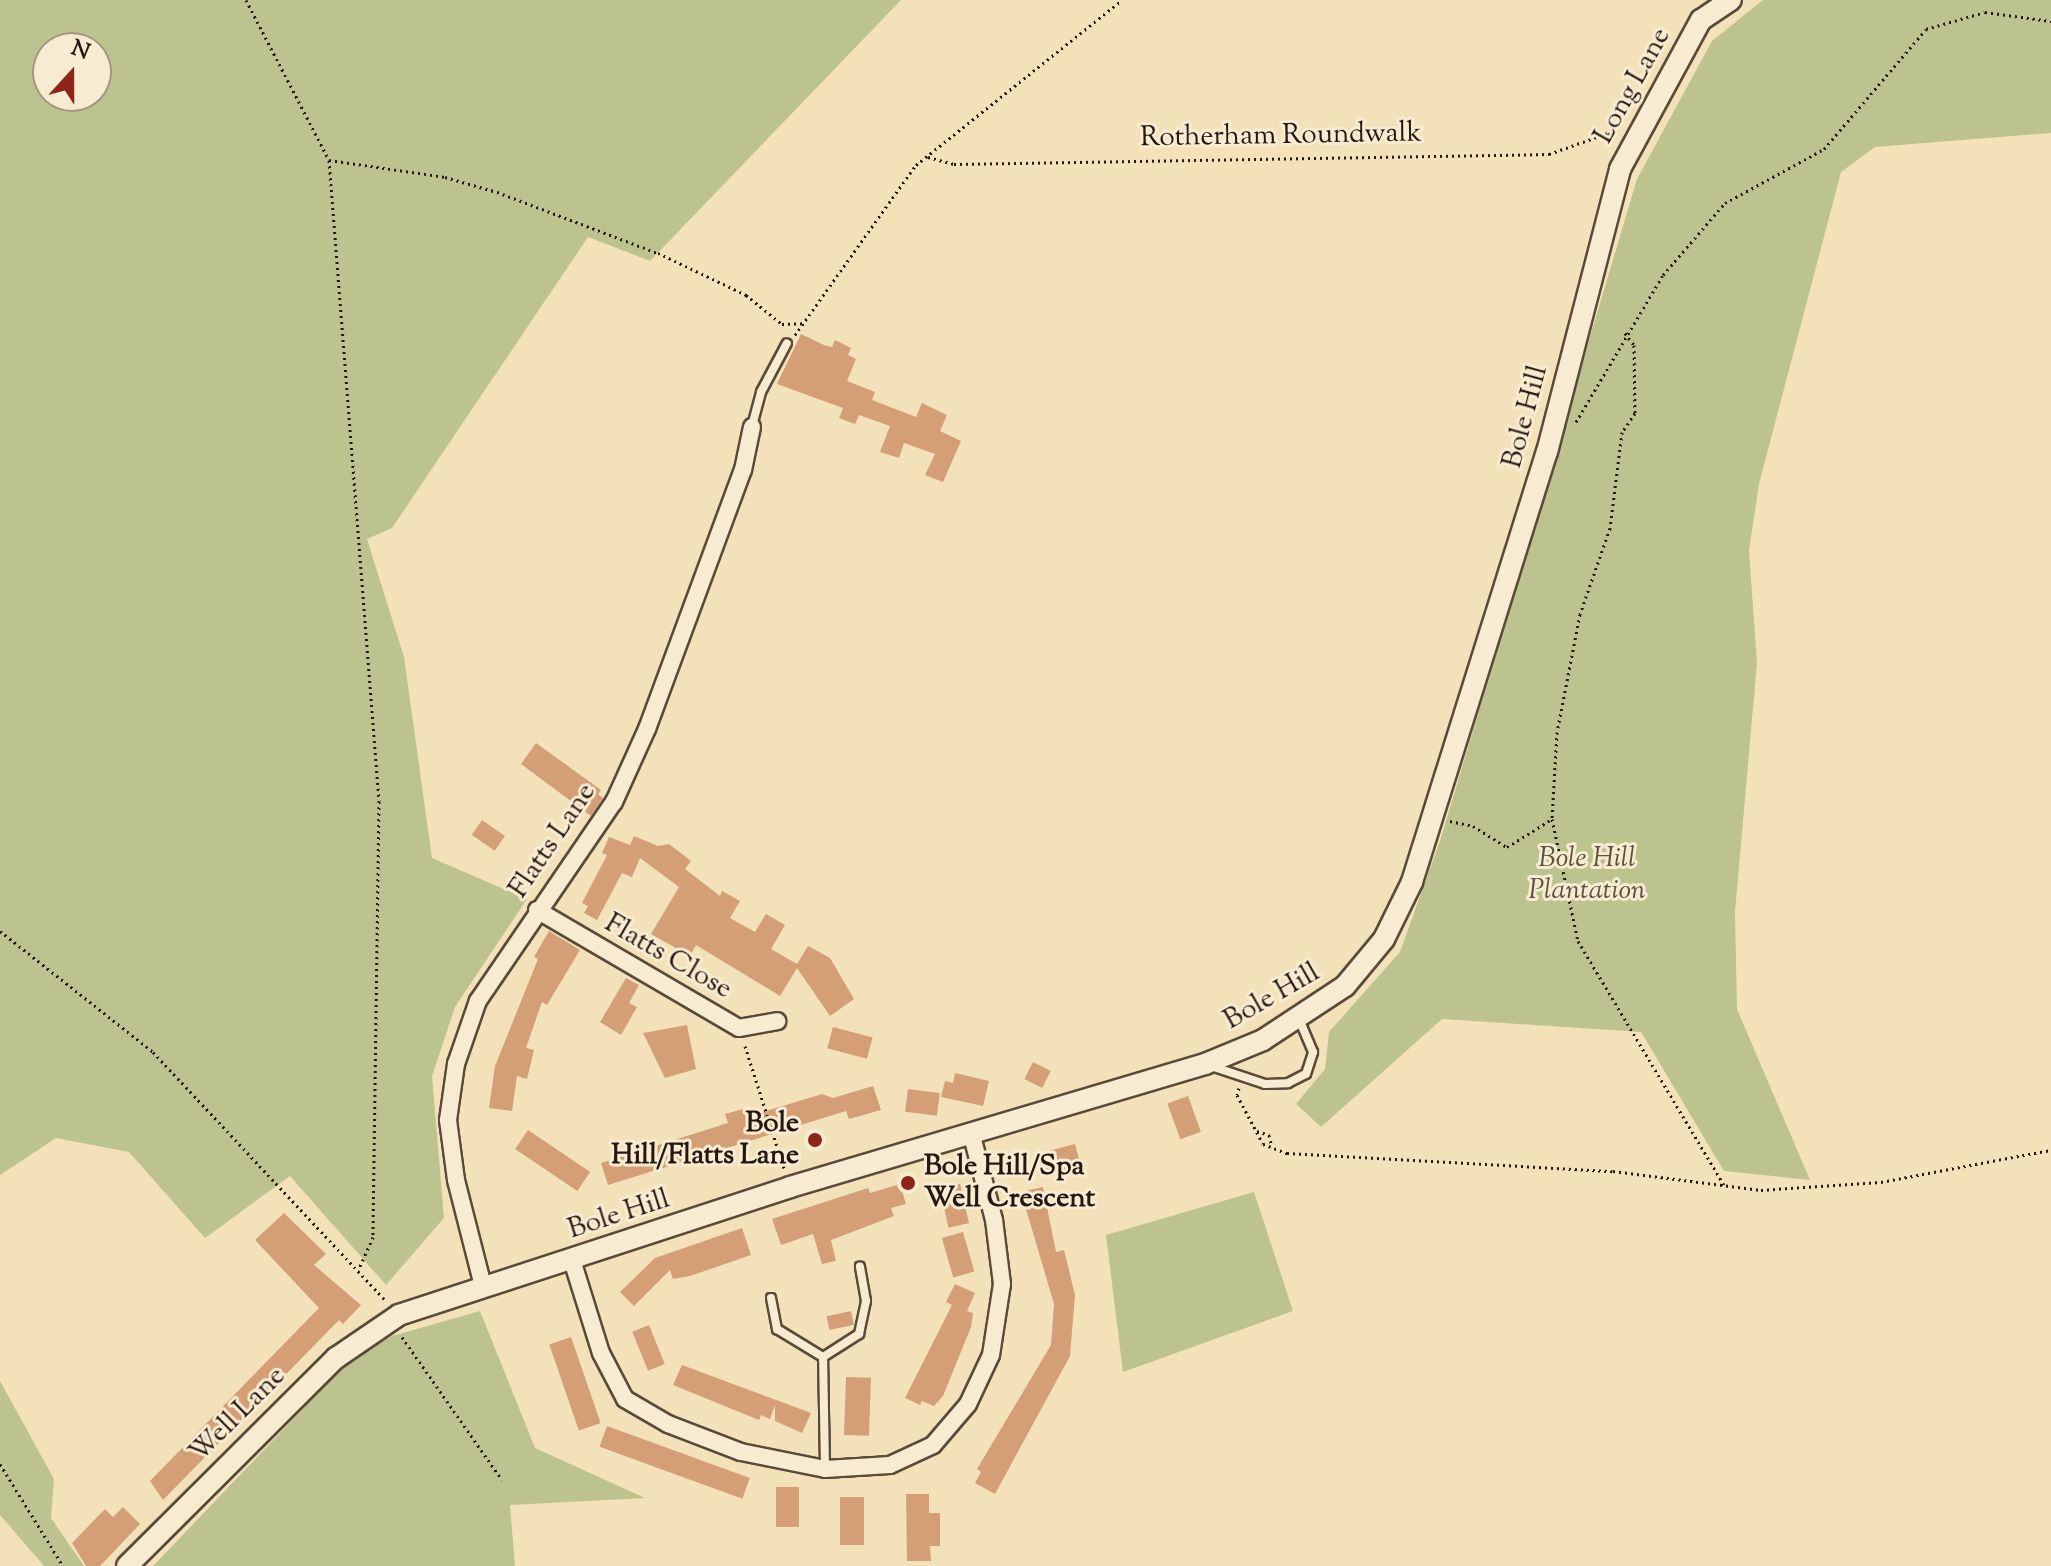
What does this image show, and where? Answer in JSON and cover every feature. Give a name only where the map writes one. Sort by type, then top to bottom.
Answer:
[{"type":"street","name":"Long Lane","points":[[1620,169],[1630,144],[1701,20],[1731,0]]},
{"type":"street","name":"Bole Hill","points":[[395,1318],[483,1286],[572,1260],[790,1187],[972,1136],[1205,1064],[1299,1019],[1345,986],[1384,939],[1412,882],[1547,452],[1620,169]]},
{"type":"street","name":"Flatts Lane","points":[[483,1286],[456,1180],[448,1120],[456,1064],[478,1001],[537,910],[614,802],[647,729],[743,470],[752,427]]},
{"type":"street","name":"Flatts Close","points":[[537,910],[739,1028],[777,1021]]},
{"type":"street","points":[[572,1260],[601,1353],[625,1399],[668,1424],[741,1452],[825,1469],[890,1465],[933,1445],[968,1404],[991,1355],[1002,1284],[994,1220],[972,1136]]},
{"type":"street","name":"Well Lane","points":[[127,1566],[336,1358],[395,1318]]},
{"type":"lane","points":[[752,427],[761,392],[787,343]]},
{"type":"lane","points":[[1205,1064],[1242,1077],[1288,1083],[1306,1074],[1313,1052],[1299,1019]]},
{"type":"lane","points":[[823,1357],[859,1334],[866,1301],[860,1267]]},
{"type":"lane","points":[[771,1298],[777,1329],[823,1357]]},
{"type":"lane","points":[[823,1357],[825,1469]]},
{"type":"path","points":[[246,0],[329,160],[379,801],[373,1237],[358,1270]]},
{"type":"path","points":[[787,343],[805,323],[894,191],[928,157],[1122,0]]},
{"type":"path","points":[[1574,427],[1625,333],[1663,275],[1725,203],[1824,149],[1926,29],[1985,12],[2051,21]]},
{"type":"path","name":"Rotherham Roundwalk","points":[[928,157],[954,164],[1549,154],[1608,133],[1630,144]]},
{"type":"path","points":[[329,160],[445,177],[497,192],[658,253],[746,295],[782,324],[805,323]]},
{"type":"path","points":[[1625,333],[1634,345],[1635,413],[1622,432],[1610,528],[1580,614],[1557,732],[1552,819],[1578,941],[1724,1185]]},
{"type":"path","points":[[1433,817],[1473,826],[1507,847],[1552,819]]},
{"type":"path","points":[[0,931],[153,1052],[358,1270],[395,1318],[502,1480]]},
{"type":"path","points":[[739,1028],[790,1187]]},
{"type":"path","points":[[1242,1077],[1237,1095],[1257,1131],[1272,1147],[1287,1153],[1613,1171],[1761,1190],[1881,1182],[2051,1150]]},
{"type":"path","points":[[1257,1131],[1269,1135],[1272,1147]]},
{"type":"path","points":[[0,1464],[63,1566]]},
{"type":"green space","points":[[0,0],[901,0],[650,261],[588,237],[392,528],[367,539],[404,657],[432,858],[527,899],[455,1007],[432,1076],[444,1218],[386,1285],[290,1176],[205,1238],[129,1152],[56,1138],[0,1175]]},
{"type":"green space","name":"Bole Hill Plantation","points":[[1763,0],[2051,0],[2051,133],[1875,147],[1841,172],[1759,484],[1749,550],[1757,663],[1735,912],[1737,1009],[1810,1180],[1724,1171],[1641,1032],[1442,1019],[1321,1127],[1296,1104],[1325,1069],[1329,1032],[1400,952],[1441,838],[1637,179],[1712,41]]},
{"type":"green space","points":[[1254,1192],[1293,1311],[1123,1372],[1106,1235]]},
{"type":"green space","points":[[480,1311],[535,1448],[645,1498],[510,1505],[515,1566],[153,1566],[346,1364],[392,1336]]},
{"type":"green space","points":[[0,1381],[54,1479],[51,1518],[84,1566],[44,1566],[0,1515]]},
{"type":"building","points":[[801,334],[824,345],[832,347],[835,340],[851,348],[848,355],[856,359],[847,381],[875,392],[872,400],[916,417],[922,403],[947,415],[940,431],[961,441],[943,482],[925,475],[935,454],[904,443],[899,458],[880,452],[890,426],[859,415],[855,424],[839,418],[843,408],[777,384]]},
{"type":"building","points":[[536,743],[601,790],[598,794],[603,798],[591,816],[521,764]]},
{"type":"building","points":[[482,820],[505,836],[495,851],[472,835]]},
{"type":"building","points":[[634,836],[658,846],[669,844],[691,861],[685,869],[720,896],[722,891],[740,901],[730,918],[755,932],[766,914],[785,925],[771,949],[797,964],[808,946],[830,958],[854,999],[830,1016],[797,968],[780,996],[696,945],[690,956],[651,934],[679,887],[640,858],[632,877],[622,873],[597,920],[584,913],[588,906],[582,903],[607,855],[602,853],[609,837],[630,845]]},
{"type":"building","points":[[549,931],[580,950],[547,1005],[542,1002],[526,1048],[534,1050],[527,1079],[517,1076],[512,1111],[489,1108],[495,1066],[538,959],[534,957]]},
{"type":"building","points":[[626,978],[639,985],[629,1003],[637,1007],[621,1035],[600,1022]]},
{"type":"building","points":[[687,1025],[696,1069],[665,1078],[643,1033]]},
{"type":"building","points":[[833,1027],[873,1038],[867,1059],[827,1048]]},
{"type":"building","points":[[1033,1062],[1051,1071],[1042,1088],[1024,1079]]},
{"type":"building","points":[[955,1073],[989,1081],[983,1106],[941,1097],[945,1081],[953,1083]]},
{"type":"building","points":[[873,1086],[881,1110],[849,1119],[846,1111],[608,1185],[601,1163],[728,1123],[725,1114],[743,1109],[746,1117],[822,1094],[833,1098]]},
{"type":"building","points":[[908,1089],[940,1093],[937,1116],[905,1112]]},
{"type":"building","points":[[1188,1096],[1201,1132],[1180,1139],[1167,1104]]},
{"type":"building","points":[[528,1130],[590,1172],[577,1191],[515,1149]]},
{"type":"building","points":[[1075,1144],[1081,1166],[1043,1176],[1037,1154]]},
{"type":"building","points":[[900,1184],[906,1204],[891,1208],[894,1216],[831,1240],[836,1261],[822,1264],[813,1234],[781,1245],[772,1219],[868,1188],[870,1193]]},
{"type":"building","points":[[960,1184],[969,1223],[949,1228],[940,1189]]},
{"type":"building","points":[[1043,1187],[1056,1252],[1064,1250],[1075,1295],[1070,1356],[995,1494],[975,1483],[981,1472],[977,1469],[1051,1345],[1054,1304],[1021,1192]]},
{"type":"building","points":[[284,1213],[326,1254],[314,1265],[361,1305],[343,1324],[339,1320],[163,1500],[150,1481],[319,1308],[255,1240]]},
{"type":"building","points":[[742,1228],[751,1255],[690,1276],[673,1279],[670,1270],[634,1306],[620,1292],[655,1258]]},
{"type":"building","points":[[963,1232],[974,1271],[953,1277],[942,1238]]},
{"type":"building","points":[[955,1284],[975,1293],[967,1311],[973,1313],[971,1327],[943,1396],[934,1406],[922,1401],[920,1405],[905,1398],[952,1305],[946,1302]]},
{"type":"building","points":[[851,1311],[854,1325],[829,1330],[827,1316]]},
{"type":"building","points":[[649,1325],[665,1364],[648,1371],[632,1332]]},
{"type":"building","points":[[571,1337],[601,1423],[579,1431],[549,1344]]},
{"type":"building","points":[[682,1365],[811,1413],[802,1433],[775,1421],[775,1405],[770,1419],[761,1415],[759,1420],[673,1385]]},
{"type":"building","points":[[846,1377],[871,1378],[869,1436],[844,1435]]},
{"type":"building","points":[[607,1426],[750,1478],[742,1499],[599,1447]]},
{"type":"building","points":[[776,1487],[799,1487],[799,1527],[776,1527]]},
{"type":"building","points":[[906,1494],[929,1494],[929,1513],[940,1513],[940,1546],[930,1546],[931,1561],[907,1561]]},
{"type":"building","points":[[840,1497],[864,1497],[864,1545],[840,1545]]},
{"type":"building","points":[[123,1507],[140,1524],[100,1566],[86,1566],[72,1543],[105,1509],[113,1517]]},
{"type":"place","name":"Bole Hill/Flatts Lane","points":[[815,1140]]},
{"type":"place","name":"Bole Hill/Spa Well Crescent","points":[[908,1183]]}]
